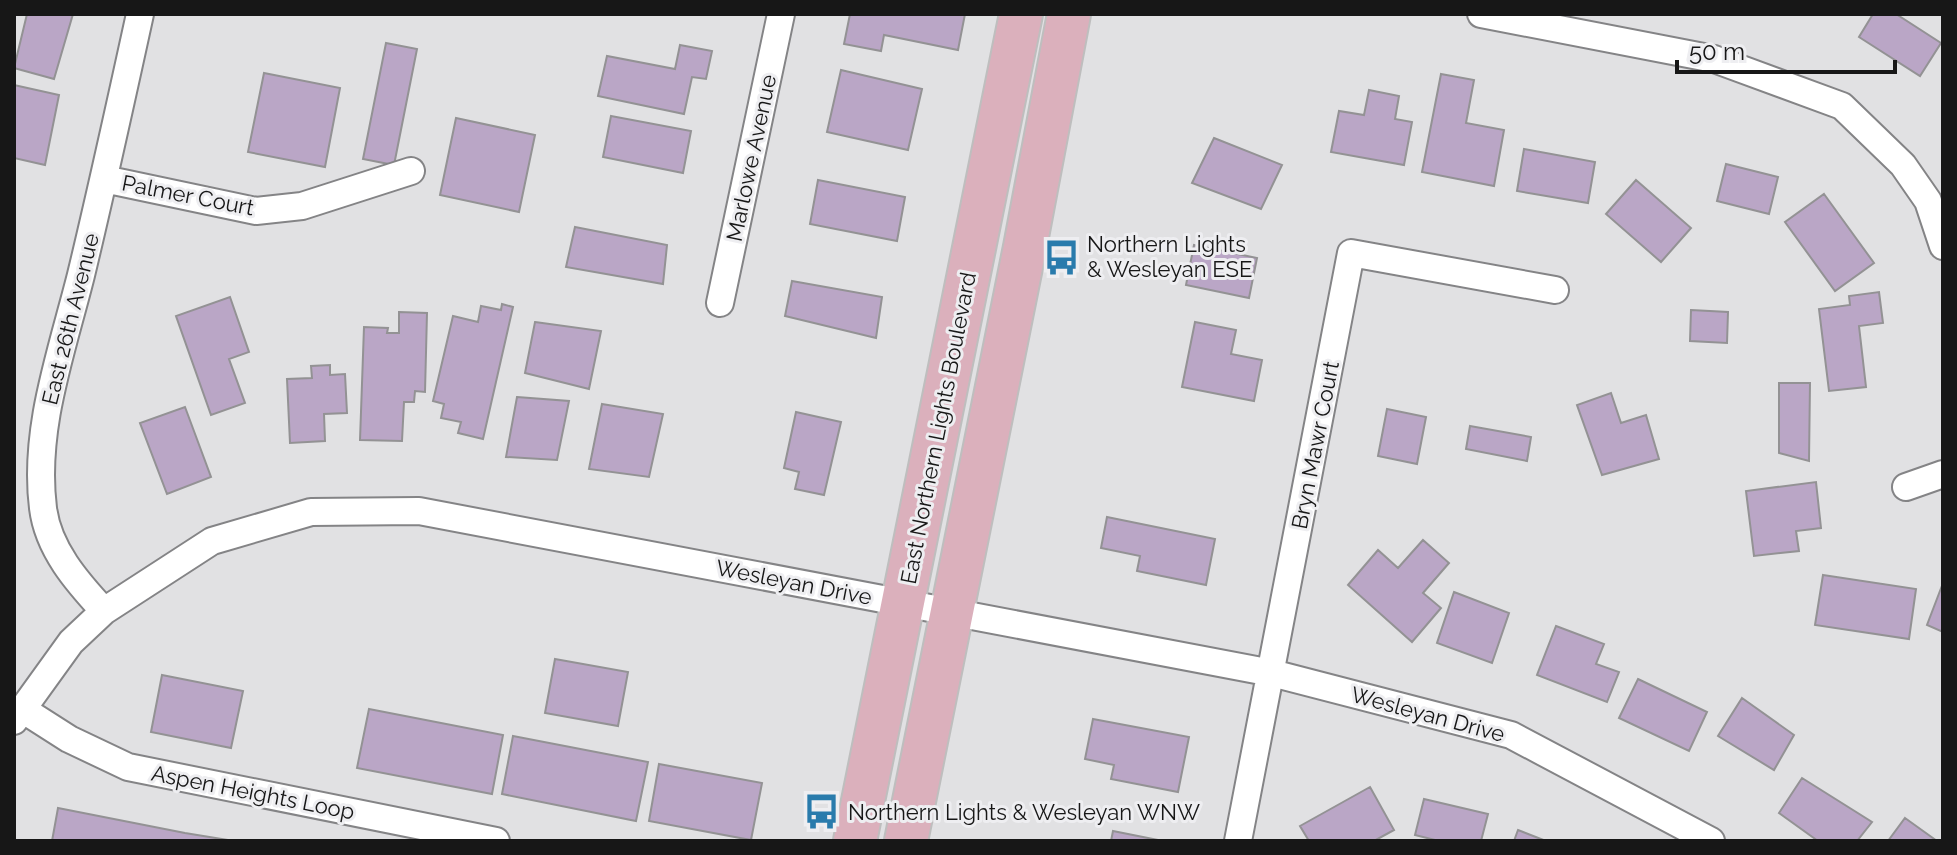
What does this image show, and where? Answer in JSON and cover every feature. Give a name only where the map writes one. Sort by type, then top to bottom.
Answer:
[{"type":"main road","name":"East Northern Lights Boulevard","points":[[855,841],[1021,14]]},
{"type":"main road","points":[[906,841],[1069,14]]},
{"type":"street","name":"East 26th Avenue","points":[[104,611],[82,587],[54,546],[43,510],[41,464],[47,410],[104,179],[140,14]]},
{"type":"street","name":"Marlowe Avenue","points":[[720,303],[781,14]]},
{"type":"street","points":[[1481,14],[1714,59],[1842,106],[1903,165],[1928,201],[1943,246]]},
{"type":"street","name":"Palmer Court","points":[[104,179],[256,211],[302,206],[411,171]]},
{"type":"street","name":"Bryn Mawr Court","points":[[1238,841],[1351,253],[1555,290]]},
{"type":"street","points":[[1906,487],[1943,474]]},
{"type":"street","name":"Wesleyan Drive","points":[[18,715],[71,642],[104,611],[212,541],[311,512],[419,511],[1272,673],[1511,735],[1711,841]]},
{"type":"street","name":"Aspen Heights Loop","points":[[18,715],[128,767],[496,841]]},
{"type":"building","points":[[27,14],[73,14],[54,79],[14,68]]},
{"type":"building","points":[[850,14],[965,14],[958,50],[884,35],[881,51],[844,44]]},
{"type":"building","points":[[1873,14],[1896,14],[1941,43],[1920,76],[1859,37]]},
{"type":"building","points":[[386,43],[417,49],[394,165],[363,159]]},
{"type":"building","points":[[680,45],[712,51],[706,79],[692,77],[684,114],[598,96],[607,56],[675,69]]},
{"type":"building","points":[[841,70],[922,89],[908,150],[827,132]]},
{"type":"building","points":[[264,73],[340,88],[325,167],[248,152]]},
{"type":"building","points":[[1441,74],[1474,80],[1466,123],[1504,130],[1494,186],[1422,172]]},
{"type":"building","points":[[14,85],[59,95],[45,165],[14,158]]},
{"type":"building","points":[[1369,90],[1399,96],[1395,119],[1412,122],[1404,165],[1331,152],[1339,111],[1364,115]]},
{"type":"building","points":[[611,116],[691,131],[683,173],[603,157]]},
{"type":"building","points":[[456,118],[535,135],[519,212],[440,195]]},
{"type":"building","points":[[1214,138],[1282,165],[1261,209],[1192,183]]},
{"type":"building","points":[[1524,149],[1595,162],[1588,203],[1517,191]]},
{"type":"building","points":[[1726,164],[1778,177],[1769,214],[1717,201]]},
{"type":"building","points":[[818,180],[905,197],[897,241],[810,224]]},
{"type":"building","points":[[1636,180],[1691,228],[1661,262],[1606,214]]},
{"type":"building","points":[[1824,194],[1874,263],[1835,291],[1785,222]]},
{"type":"building","points":[[575,227],[667,245],[663,284],[566,267]]},
{"type":"building","points":[[1194,245],[1257,258],[1249,298],[1186,285]]},
{"type":"building","points":[[792,281],[882,297],[876,338],[785,316]]},
{"type":"building","points":[[1879,292],[1883,323],[1859,326],[1866,387],[1829,391],[1819,309],[1850,305],[1849,296]]},
{"type":"building","points":[[230,297],[249,352],[229,359],[245,403],[211,415],[176,316]]},
{"type":"building","points":[[502,304],[513,307],[483,439],[458,433],[461,422],[441,418],[444,404],[433,401],[453,316],[478,322],[481,306],[501,310]]},
{"type":"building","points":[[1691,310],[1728,312],[1727,343],[1690,341]]},
{"type":"building","points":[[399,312],[427,313],[425,392],[415,391],[414,402],[404,402],[402,441],[360,440],[364,327],[388,328],[387,333],[399,333]]},
{"type":"building","points":[[535,322],[601,331],[589,389],[525,373]]},
{"type":"building","points":[[1195,322],[1236,330],[1231,354],[1262,360],[1254,401],[1182,387]]},
{"type":"building","points":[[330,365],[330,375],[345,374],[347,413],[324,414],[325,441],[290,443],[287,379],[312,378],[311,366]]},
{"type":"building","points":[[1779,383],[1810,383],[1809,461],[1779,453]]},
{"type":"building","points":[[1611,393],[1621,423],[1646,415],[1659,459],[1602,475],[1577,405]]},
{"type":"building","points":[[517,397],[569,401],[557,460],[506,457]]},
{"type":"building","points":[[602,404],[663,414],[649,477],[589,469]]},
{"type":"building","points":[[185,407],[211,477],[167,494],[140,423]]},
{"type":"building","points":[[1387,409],[1426,417],[1417,464],[1378,456]]},
{"type":"building","points":[[796,412],[841,422],[824,495],[795,489],[799,472],[784,468]]},
{"type":"building","points":[[1470,426],[1531,437],[1527,461],[1466,449]]},
{"type":"building","points":[[1816,482],[1821,528],[1796,531],[1799,551],[1754,556],[1746,491]]},
{"type":"building","points":[[1107,517],[1215,539],[1206,585],[1137,571],[1140,556],[1101,548]]},
{"type":"building","points":[[1423,540],[1449,563],[1423,593],[1441,608],[1412,642],[1348,585],[1378,550],[1398,568]]},
{"type":"building","points":[[1823,575],[1916,589],[1909,639],[1815,625]]},
{"type":"building","points":[[1943,583],[1943,632],[1927,625]]},
{"type":"building","points":[[1454,592],[1509,613],[1492,663],[1437,643]]},
{"type":"building","points":[[1556,626],[1604,644],[1596,664],[1619,672],[1607,702],[1537,675]]},
{"type":"building","points":[[555,659],[628,672],[618,726],[545,713]]},
{"type":"building","points":[[162,675],[243,691],[231,748],[151,732]]},
{"type":"building","points":[[1638,679],[1707,712],[1689,751],[1619,718]]},
{"type":"building","points":[[1742,698],[1794,735],[1774,770],[1718,736]]},
{"type":"building","points":[[369,709],[503,735],[492,794],[357,768]]},
{"type":"building","points":[[1093,719],[1189,737],[1178,792],[1111,779],[1114,765],[1085,759]]},
{"type":"building","points":[[513,736],[648,762],[636,821],[502,794]]},
{"type":"building","points":[[659,764],[762,783],[751,840],[649,821]]},
{"type":"building","points":[[1802,778],[1872,822],[1857,841],[1818,841],[1779,813]]},
{"type":"building","points":[[1370,787],[1394,830],[1374,841],[1309,841],[1300,826]]},
{"type":"building","points":[[1424,799],[1488,814],[1481,841],[1439,841],[1415,835]]},
{"type":"building","points":[[58,808],[185,833],[234,841],[52,841]]},
{"type":"building","points":[[1905,818],[1937,841],[1888,841]]},
{"type":"building","points":[[1518,830],[1546,841],[1514,841]]},
{"type":"building","points":[[1113,831],[1163,841],[1111,841]]},
{"type":"place","name":"Northern Lights & Wesleyan ESE","points":[[1061,257]]},
{"type":"place","name":"Northern Lights & Wesleyan WNW","points":[[822,812]]}]
